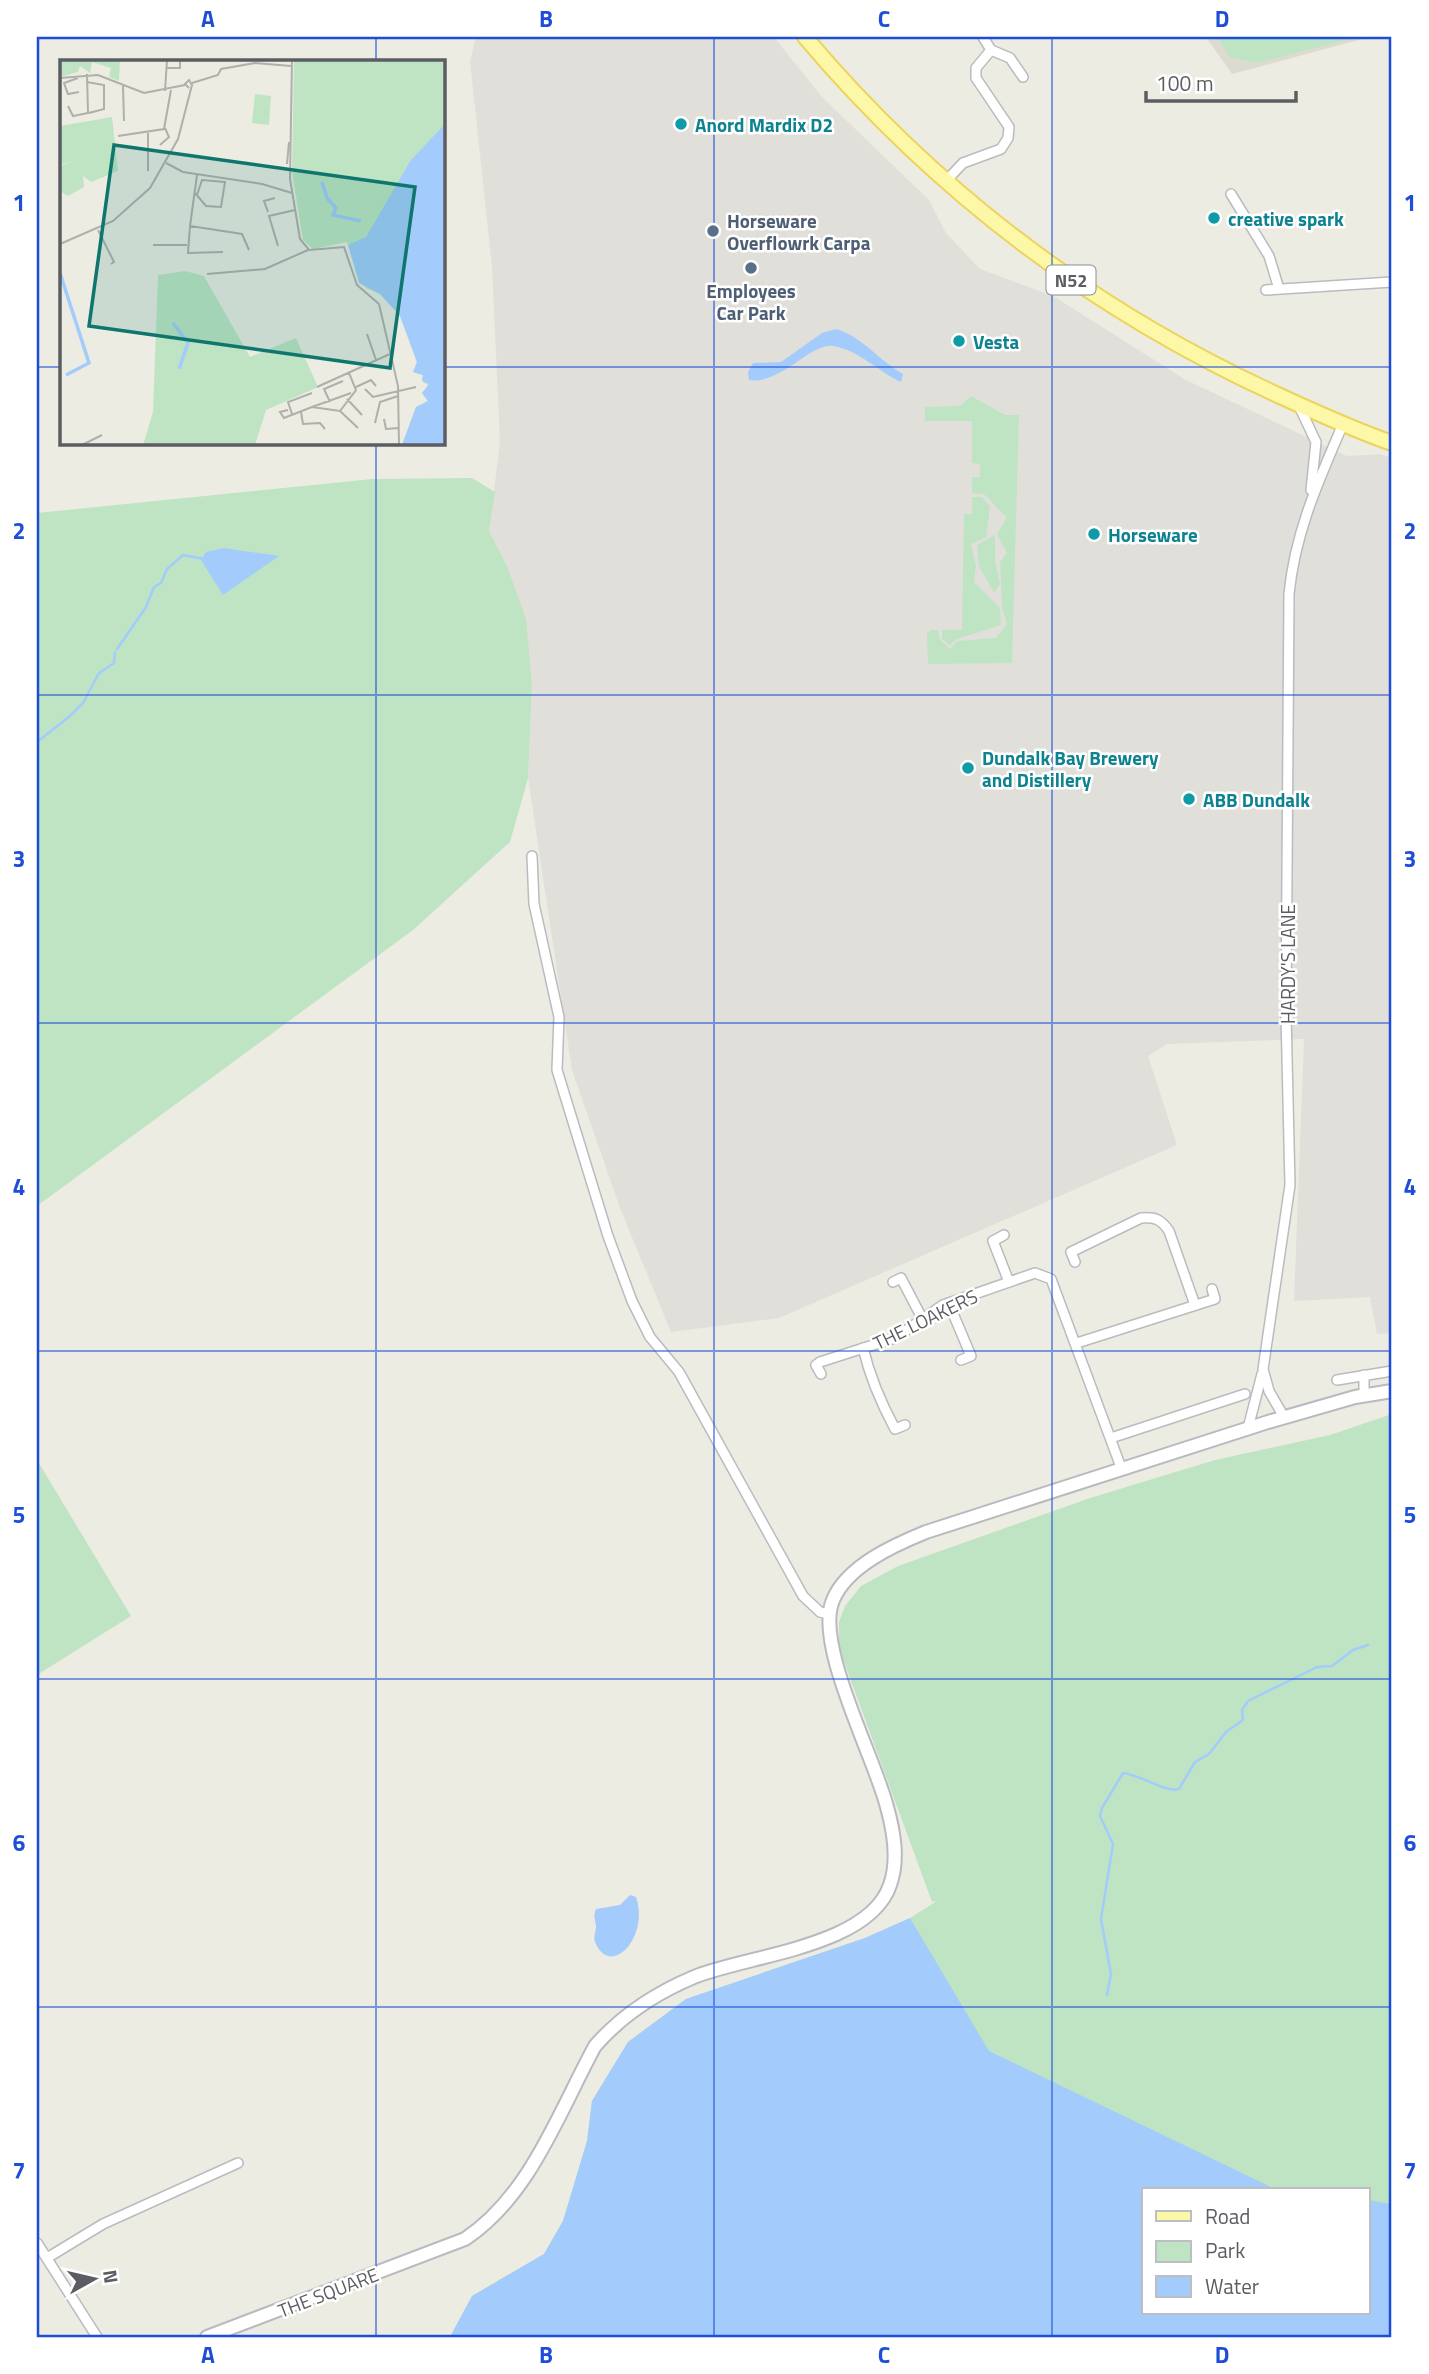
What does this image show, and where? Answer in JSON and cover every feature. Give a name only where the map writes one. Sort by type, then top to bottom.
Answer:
[{"type":"main road","name":"N52","points":[[805,37],[894,135],[945,182],[1055,270],[1134,321],[1206,362],[1297,404],[1392,443]]},
{"type":"main road","points":[[829,1614],[834,1598],[844,1583],[901,1542],[1248,1428],[1364,1396],[1392,1391]]},
{"type":"main road","name":"THE SQUARE","points":[[207,2337],[449,2245],[488,2223],[503,2207],[536,2157],[595,2046],[611,2028],[648,2001],[696,1976],[810,1944],[862,1920],[880,1902],[890,1887],[895,1864],[890,1819],[872,1759],[830,1646],[829,1614]]},
{"type":"street","points":[[982,37],[990,50],[1010,58],[1023,77]]},
{"type":"street","points":[[945,182],[963,163],[1001,149],[1005,144],[1009,127],[975,78],[976,68],[990,50]]},
{"type":"street","points":[[1231,194],[1269,256],[1279,289]]},
{"type":"street","points":[[1266,290],[1392,282]]},
{"type":"street","name":"HARDY'S LANE","points":[[1297,404],[1316,442],[1308,505]]},
{"type":"street","name":"HARDY'S LANE","points":[[1284,1417],[1269,1391],[1263,1369],[1290,1185],[1286,1014],[1288,648],[1292,563],[1308,505],[1343,424]]},
{"type":"street","points":[[532,856],[534,905],[561,1035],[557,1070],[608,1236],[632,1301],[650,1336],[679,1372],[803,1596],[820,1612],[829,1614]]},
{"type":"street","points":[[1075,1262],[1071,1252],[1141,1218],[1154,1217],[1162,1221],[1169,1231],[1195,1305]]},
{"type":"street","points":[[1004,1236],[992,1241],[1009,1282]]},
{"type":"street","name":"THE LOAKERS","points":[[821,1374],[816,1365],[895,1338],[949,1304],[1035,1273],[1051,1279],[1077,1343],[1122,1471]]},
{"type":"street","points":[[893,1282],[901,1278],[923,1320]]},
{"type":"street","points":[[1077,1343],[1215,1299],[1212,1289]]},
{"type":"street","points":[[949,1304],[971,1356],[961,1360]]},
{"type":"street","points":[[863,1348],[878,1396],[895,1429],[905,1425]]},
{"type":"street","points":[[1248,1428],[1263,1369]]},
{"type":"street","points":[[1336,1380],[1392,1371]]},
{"type":"street","points":[[1364,1375],[1364,1396]]},
{"type":"street","points":[[1111,1438],[1245,1394]]},
{"type":"street","points":[[47,2258],[103,2224],[238,2164]]},
{"type":"street","points":[[37,2243],[97,2337]]},
{"type":"shaded area","points":[[476,37],[774,37],[822,97],[929,200],[946,233],[980,269],[1053,296],[1186,380],[1347,456],[1379,454],[1392,458],[1392,1333],[1377,1334],[1370,1297],[1294,1301],[1304,1039],[1167,1044],[1148,1056],[1177,1145],[779,1318],[671,1332],[620,1208],[572,1070],[528,778],[532,686],[506,564],[489,531],[500,442],[492,267],[470,61]]},
{"type":"shaded area","points":[[1206,37],[1370,37],[1232,74]]},
{"type":"green space","points":[[1217,37],[1358,37],[1256,63],[1230,57]]},
{"type":"green space","points":[[971,396],[1005,415],[1019,415],[1012,663],[928,664],[927,634],[931,630],[938,630],[940,640],[950,649],[958,641],[996,638],[1007,624],[1002,607],[1000,562],[1007,553],[997,534],[1007,518],[984,494],[972,493],[972,477],[980,477],[980,464],[972,463],[972,421],[925,421],[925,407],[960,406]]},
{"type":"green space","points":[[472,478],[495,492],[489,531],[506,564],[526,619],[532,686],[528,778],[510,842],[413,930],[37,1206],[37,513],[372,479]]},
{"type":"green space","points":[[972,497],[982,497],[990,507],[986,537],[971,544],[976,566],[974,582],[1000,608],[1001,625],[957,639],[950,645],[942,639],[942,630],[962,630],[964,514],[972,514]]},
{"type":"green space","points":[[995,535],[995,561],[1000,584],[994,593],[979,566],[977,545]]},
{"type":"green space","points":[[1392,1414],[1392,2337],[450,2337],[472,2296],[544,2254],[563,2221],[587,2141],[592,2101],[628,2042],[686,1999],[865,1938],[910,1918],[937,1901],[932,1902],[839,1648],[839,1622],[845,1606],[861,1586],[898,1566],[1090,1498],[1215,1460],[1330,1435]]},
{"type":"green space","points":[[37,1460],[131,1616],[37,1675]]},
{"type":"water","points":[[836,329],[854,337],[903,374],[901,382],[860,356],[833,346],[815,351],[772,376],[749,380],[748,372],[753,363],[781,362],[822,333]]},
{"type":"water","points":[[224,548],[279,556],[223,595],[201,560],[206,552]]},
{"type":"water","points":[[630,1895],[636,1897],[638,1927],[626,1949],[618,1955],[610,1956],[602,1952],[595,1942],[595,1912],[596,1909],[620,1905]]},
{"type":"water","points":[[910,1918],[989,2051],[1273,2188],[1142,2188],[1142,2314],[1370,2314],[1370,2200],[1392,2204],[1392,2337],[450,2337],[472,2296],[544,2254],[563,2221],[587,2141],[592,2101],[628,2042],[686,1999],[865,1938]]},
{"type":"waterway","points":[[117,649],[146,607],[154,587],[161,583],[167,569],[183,555],[204,559]]},
{"type":"waterway","points":[[37,742],[83,703],[99,673],[114,663],[115,652]]},
{"type":"waterway","points":[[1107,1995],[1111,1974],[1101,1919],[1113,1844],[1100,1816],[1123,1773],[1167,1788],[1179,1789],[1195,1762],[1209,1754],[1226,1732],[1243,1720],[1242,1710],[1248,1701],[1317,1667],[1332,1666],[1353,1650],[1368,1645]]},
{"type":"place","name":"Anord Mardix D2","points":[[681,124]]},
{"type":"place","name":"creative spark","points":[[1214,218]]},
{"type":"place","name":"Horseware Overflowrk Carpa","points":[[713,231]]},
{"type":"place","name":"Employees Car Park","points":[[751,268]]},
{"type":"place","name":"Vesta","points":[[959,341]]},
{"type":"place","name":"Horseware","points":[[1094,534]]},
{"type":"place","name":"Dundalk Bay Brewery and Distillery","points":[[968,768]]},
{"type":"place","name":"ABB Dundalk","points":[[1189,799]]}]
